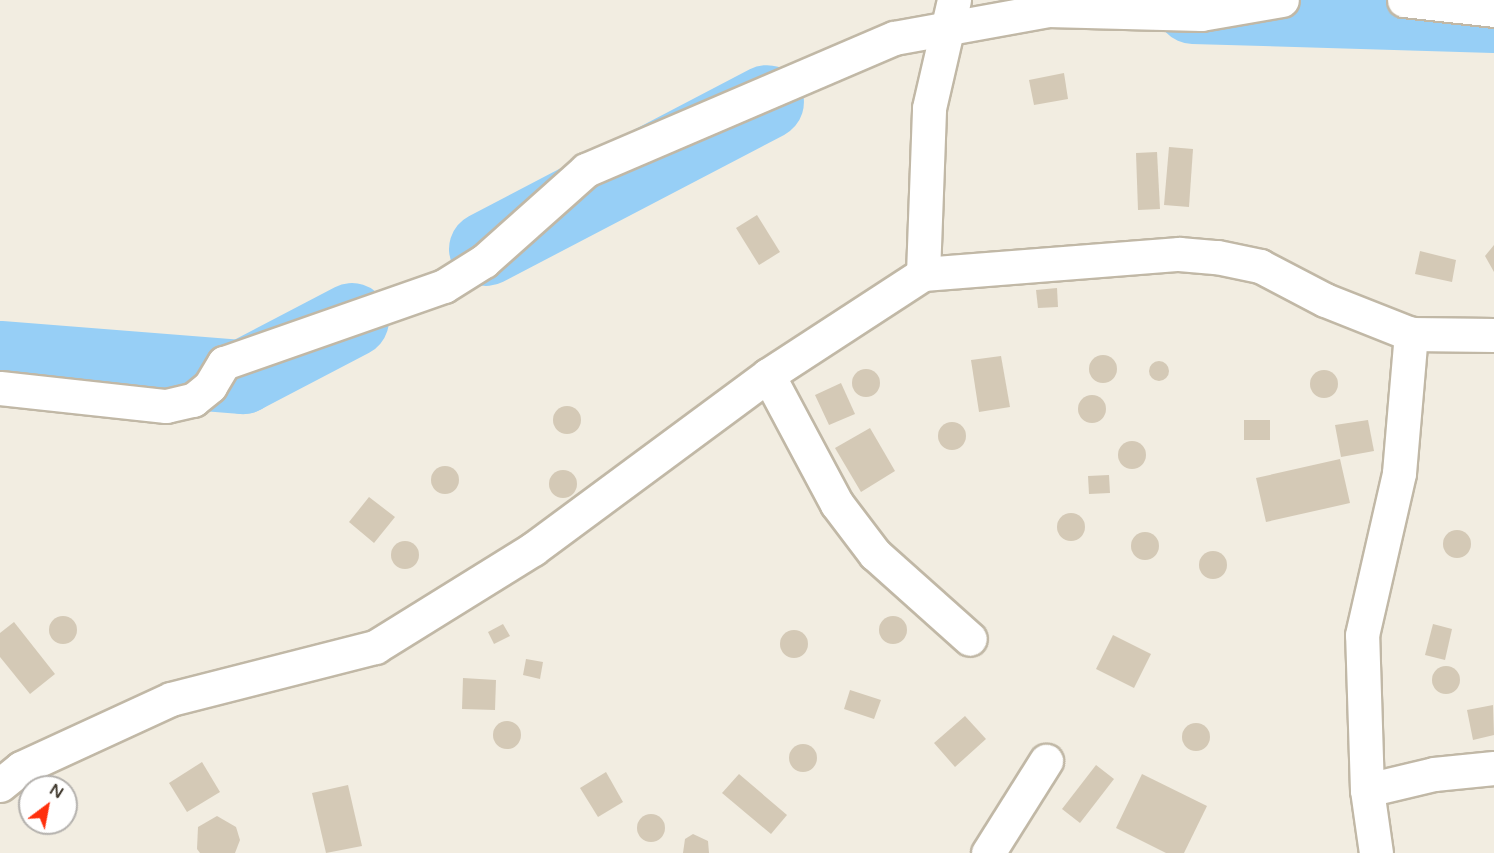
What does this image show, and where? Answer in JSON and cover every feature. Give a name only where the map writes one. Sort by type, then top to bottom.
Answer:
[{"type":"street","points":[[0,388],[166,406],[193,400],[210,386],[224,363],[444,286],[484,261],[586,170],[952,14],[1048,10],[1201,14],[1282,0]]},
{"type":"street","points":[[1404,0],[1494,10]]},
{"type":"street","points":[[923,274],[929,108],[952,14]]},
{"type":"street","points":[[0,785],[21,768],[171,699],[375,647],[533,549],[768,375],[923,274],[1179,254],[1217,257],[1260,266],[1325,300],[1411,334],[1494,334]]},
{"type":"street","points":[[1376,853],[1367,790],[1362,635],[1399,473],[1411,334]]},
{"type":"street","points":[[768,375],[837,504],[875,554],[970,639]]},
{"type":"street","points":[[988,853],[1046,762]]},
{"type":"street","points":[[1367,790],[1434,774],[1494,768]]},
{"type":"building","points":[[1064,73],[1068,99],[1034,105],[1029,80]]},
{"type":"building","points":[[1169,147],[1193,149],[1189,207],[1164,205]]},
{"type":"building","points":[[1157,152],[1160,209],[1138,210],[1136,153]]},
{"type":"building","points":[[757,215],[780,252],[759,265],[736,228]]},
{"type":"building","points":[[1494,245],[1494,272],[1485,256]]},
{"type":"building","points":[[1420,251],[1456,260],[1452,282],[1415,274]]},
{"type":"building","points":[[1057,288],[1058,307],[1038,308],[1036,290]]},
{"type":"building","points":[[1103,355],[1113,359],[1117,369],[1113,379],[1103,383],[1093,379],[1089,369],[1093,359]]},
{"type":"building","points":[[1001,356],[1010,407],[979,412],[971,360]]},
{"type":"building","points":[[1159,361],[1166,364],[1169,371],[1166,378],[1159,381],[1152,378],[1149,371],[1152,364]]},
{"type":"building","points":[[866,369],[876,373],[880,383],[876,393],[866,397],[856,393],[852,383],[856,373]]},
{"type":"building","points":[[1324,370],[1334,374],[1338,384],[1334,394],[1324,398],[1314,394],[1310,384],[1314,374]]},
{"type":"building","points":[[841,383],[855,414],[829,425],[815,395]]},
{"type":"building","points":[[1092,395],[1102,399],[1106,409],[1102,419],[1092,423],[1082,419],[1078,409],[1082,399]]},
{"type":"building","points":[[567,406],[577,410],[581,420],[577,430],[567,434],[557,430],[553,420],[557,410]]},
{"type":"building","points":[[1244,420],[1270,420],[1270,440],[1244,440]]},
{"type":"building","points":[[1368,420],[1374,451],[1341,457],[1335,425]]},
{"type":"building","points":[[952,422],[962,426],[966,436],[962,446],[952,450],[942,446],[938,436],[942,426]]},
{"type":"building","points":[[870,428],[895,471],[861,492],[835,448]]},
{"type":"building","points":[[1132,441],[1142,445],[1146,455],[1142,465],[1132,469],[1122,465],[1118,455],[1122,445]]},
{"type":"building","points":[[1340,459],[1350,503],[1266,522],[1256,478]]},
{"type":"building","points":[[445,466],[455,470],[459,480],[455,490],[445,494],[435,490],[431,480],[435,470]]},
{"type":"building","points":[[563,470],[573,474],[577,484],[573,494],[563,498],[553,494],[549,484],[553,474]]},
{"type":"building","points":[[1109,475],[1110,493],[1089,494],[1088,476]]},
{"type":"building","points":[[369,497],[395,517],[374,543],[349,522]]},
{"type":"building","points":[[1071,513],[1081,517],[1085,527],[1081,537],[1071,541],[1061,537],[1057,527],[1061,517]]},
{"type":"building","points":[[1457,530],[1467,534],[1471,544],[1467,554],[1457,558],[1447,554],[1443,544],[1447,534]]},
{"type":"building","points":[[1145,532],[1155,536],[1159,546],[1155,556],[1145,560],[1135,556],[1131,546],[1135,536]]},
{"type":"building","points":[[405,541],[415,545],[419,555],[415,565],[405,569],[395,565],[391,555],[395,545]]},
{"type":"building","points":[[1213,551],[1223,555],[1227,565],[1223,575],[1213,579],[1203,575],[1199,565],[1203,555]]},
{"type":"building","points":[[63,616],[73,620],[77,630],[73,640],[63,644],[53,640],[49,630],[53,620]]},
{"type":"building","points":[[893,616],[903,620],[907,630],[903,640],[893,644],[883,640],[879,630],[883,620]]},
{"type":"building","points":[[14,622],[55,674],[30,694],[0,657],[0,633]]},
{"type":"building","points":[[503,624],[510,636],[494,644],[488,632]]},
{"type":"building","points":[[1433,624],[1452,629],[1445,660],[1425,655]]},
{"type":"building","points":[[794,630],[804,634],[808,644],[804,654],[794,658],[784,654],[780,644],[784,634]]},
{"type":"building","points":[[1113,635],[1151,654],[1134,688],[1096,669]]},
{"type":"building","points":[[526,659],[543,662],[540,679],[523,675]]},
{"type":"building","points":[[1446,666],[1456,670],[1460,680],[1456,690],[1446,694],[1436,690],[1432,680],[1436,670]]},
{"type":"building","points":[[463,678],[496,680],[495,710],[462,709]]},
{"type":"building","points":[[850,690],[881,700],[874,719],[844,709]]},
{"type":"building","points":[[1493,705],[1494,735],[1473,740],[1467,710]]},
{"type":"building","points":[[965,716],[986,739],[955,767],[934,743]]},
{"type":"building","points":[[507,721],[517,725],[521,735],[517,745],[507,749],[497,745],[493,735],[497,725]]},
{"type":"building","points":[[1196,723],[1206,727],[1210,737],[1206,747],[1196,751],[1186,747],[1182,737],[1186,727]]},
{"type":"building","points":[[803,744],[813,748],[817,758],[813,768],[803,772],[793,768],[789,758],[793,748]]},
{"type":"building","points":[[202,762],[220,792],[187,812],[169,783]]},
{"type":"building","points":[[1096,765],[1114,779],[1080,823],[1062,809]]},
{"type":"building","points":[[606,772],[623,802],[598,817],[580,788]]},
{"type":"building","points":[[739,774],[787,815],[771,834],[722,793]]},
{"type":"building","points":[[1142,774],[1207,806],[1184,853],[1166,853],[1116,828]]},
{"type":"building","points":[[348,785],[362,846],[326,853],[312,793]]},
{"type":"building","points":[[651,814],[661,818],[665,828],[661,838],[651,842],[641,838],[637,828],[641,818]]},
{"type":"building","points":[[217,816],[236,827],[240,840],[235,853],[200,853],[197,849],[198,827]]},
{"type":"building","points":[[693,834],[708,841],[709,853],[683,853],[685,839]]},
{"type":"waterway","points":[[1193,7],[1494,16]]},
{"type":"waterway","points":[[486,249],[767,102]]},
{"type":"waterway","points":[[0,358],[243,377],[352,320]]}]
